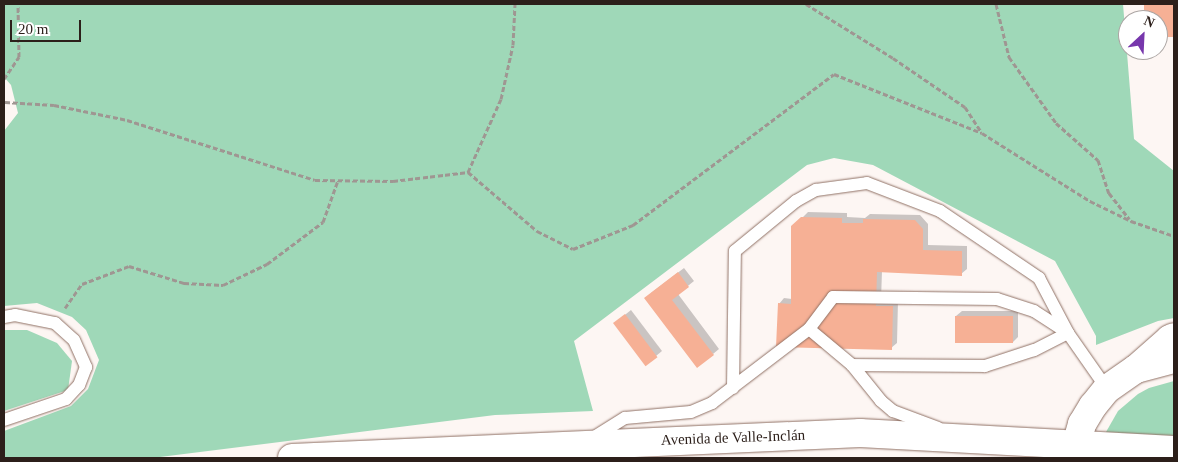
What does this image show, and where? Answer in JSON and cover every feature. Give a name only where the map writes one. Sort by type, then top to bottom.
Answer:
[{"type":"main road","points":[[1075,451],[1082,424],[1093,406],[1107,389],[1136,369],[1174,337]]},
{"type":"main road","points":[[1136,369],[1174,359]]},
{"type":"main road","name":"Avenida de Valle-Inclán","points":[[292,458],[860,433],[963,438],[1075,451],[1174,450]]},
{"type":"lane","points":[[734,388],[735,252],[796,200],[816,190],[867,183],[940,211],[1039,278],[1068,333],[1107,389]]},
{"type":"lane","points":[[582,445],[625,418],[691,412],[712,403],[734,388],[809,328],[833,297],[997,299],[1034,311],[1068,333]]},
{"type":"lane","points":[[4,317],[15,315],[55,323],[74,340],[86,367],[79,385],[66,399],[4,420]]},
{"type":"lane","points":[[809,328],[852,365],[881,401],[893,411],[963,438]]},
{"type":"lane","points":[[852,365],[985,366],[1034,350],[1068,333]]},
{"type":"path","points":[[4,79],[19,57],[18,4]]},
{"type":"path","points":[[468,172],[501,99],[513,45],[515,4]]},
{"type":"path","points":[[806,4],[893,58],[965,107],[982,133]]},
{"type":"path","points":[[996,4],[1010,57],[1056,123],[1098,160],[1109,193],[1131,221]]},
{"type":"path","points":[[4,103],[54,105],[127,120],[315,180],[393,181],[468,172],[537,231],[573,249],[633,225],[834,74],[982,133],[1090,201],[1131,221],[1174,236]]},
{"type":"path","points":[[55,323],[82,284],[129,266],[184,282],[223,285],[267,264],[323,222],[338,180]]},
{"type":"green space","points":[[4,4],[1123,4],[1123,10],[1118,10],[1118,60],[1128,60],[1134,139],[1174,171],[1174,318],[1158,321],[1096,345],[1096,336],[1055,261],[873,165],[834,158],[807,165],[574,341],[593,411],[495,415],[152,458],[4,458],[4,431],[71,406],[88,389],[99,360],[86,330],[72,317],[37,303],[4,306],[4,131],[18,113],[11,85],[4,77]]},
{"type":"green space","points":[[4,330],[27,330],[57,343],[72,361],[68,390],[4,411]]},
{"type":"green space","points":[[1174,381],[1174,436],[1106,432],[1118,411],[1138,394],[1149,388]]},
{"type":"building","points":[[1144,4],[1174,4],[1174,37],[1168,37],[1168,10],[1144,10]]},
{"type":"building","points":[[801,217],[842,218],[842,223],[863,223],[863,219],[915,220],[923,229],[923,250],[962,251],[962,276],[877,272],[876,306],[893,306],[892,350],[776,347],[778,303],[791,304],[791,226]]},
{"type":"building","points":[[678,272],[689,287],[672,300],[714,355],[697,368],[644,298]]},
{"type":"building","points":[[625,314],[657,357],[646,366],[613,323]]},
{"type":"building","points":[[955,316],[1013,316],[1013,343],[955,343]]}]
